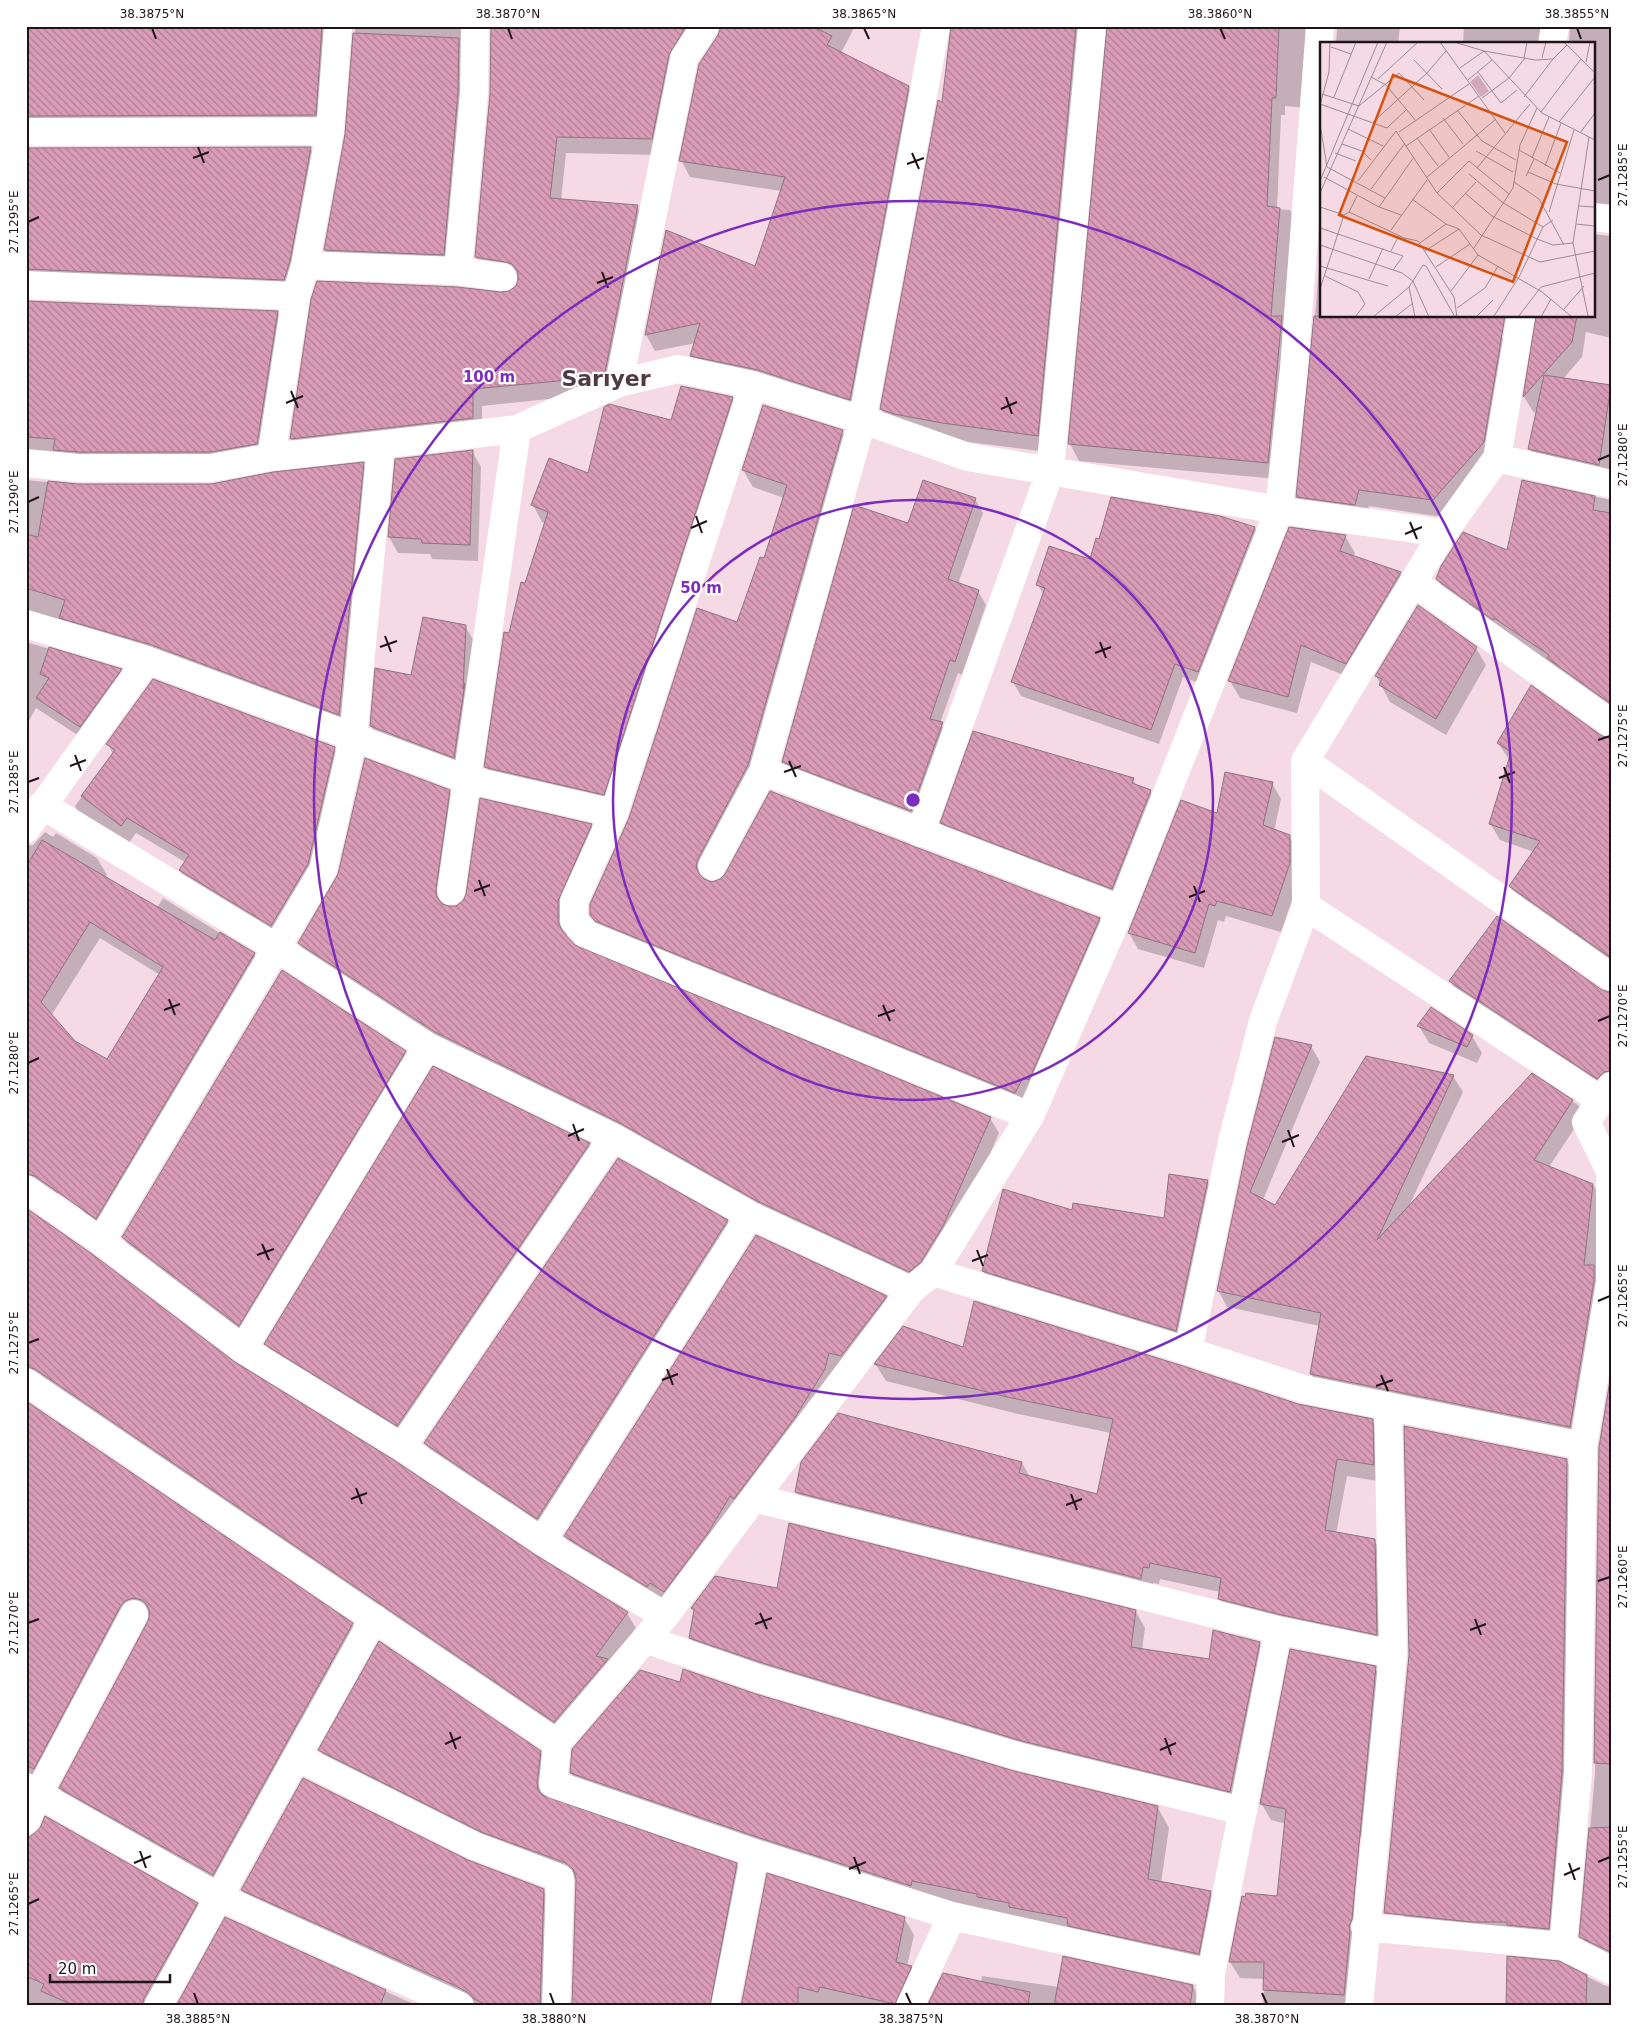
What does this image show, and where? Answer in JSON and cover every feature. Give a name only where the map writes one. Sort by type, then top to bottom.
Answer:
[{"type":"street","points":[[271,457],[296,296],[306,265],[330,131],[338,26]]},
{"type":"street","points":[[458,270],[474,93],[475,26]]},
{"type":"street","points":[[619,383],[684,58],[706,26]]},
{"type":"street","points":[[712,866],[763,771],[862,421],[936,26]]},
{"type":"street","points":[[920,833],[1050,472],[1092,26]]},
{"type":"street","points":[[1211,1973],[952,1916],[553,1784],[557,1743],[665,1616],[911,1290],[933,1272],[1030,1116],[1121,909],[1279,510],[1294,368],[1320,26]]},
{"type":"street","points":[[1552,42],[1554,26]]},
{"type":"street","points":[[26,132],[330,131]]},
{"type":"street","points":[[1594,217],[1611,219]]},
{"type":"street","points":[[306,265],[458,270],[503,277]]},
{"type":"street","points":[[26,285],[296,296]]},
{"type":"street","points":[[1188,1350],[1232,1142],[1263,1021],[1306,906],[1305,761],[1444,533],[1497,458],[1521,318]]},
{"type":"street","points":[[26,463],[78,468],[211,468],[271,457],[517,429],[619,383],[678,369],[753,385],[968,457],[1279,510],[1444,533]]},
{"type":"street","points":[[753,385],[614,813],[574,901],[574,921],[586,934],[1030,1116]]},
{"type":"street","points":[[451,891],[517,429]]},
{"type":"street","points":[[101,1241],[323,870],[353,738],[381,445]]},
{"type":"street","points":[[1497,458],[1611,484]]},
{"type":"street","points":[[1413,582],[1611,723]]},
{"type":"street","points":[[26,624],[147,660],[466,779],[614,813]]},
{"type":"street","points":[[26,829],[147,660]]},
{"type":"street","points":[[1305,761],[1611,977]]},
{"type":"street","points":[[763,771],[1121,909]]},
{"type":"street","points":[[42,805],[277,948],[427,1046],[613,1137],[750,1215],[911,1290]]},
{"type":"street","points":[[1306,906],[1606,1093],[1586,1122],[1610,1171],[1610,1282],[1605,1343],[1583,1446],[1578,1773],[1563,1946]]},
{"type":"street","points":[[243,1349],[427,1046]]},
{"type":"street","points":[[402,1447],[613,1137]]},
{"type":"street","points":[[26,1189],[101,1241],[243,1349],[402,1447],[542,1541],[665,1616]]},
{"type":"street","points":[[542,1541],[750,1215]]},
{"type":"street","points":[[933,1272],[1188,1350],[1303,1389],[1583,1446]]},
{"type":"street","points":[[26,1382],[557,1743]]},
{"type":"street","points":[[1359,2006],[1392,1654],[1388,1406]]},
{"type":"street","points":[[754,1498],[1278,1630],[1392,1654]]},
{"type":"street","points":[[26,1821],[32,1791],[134,1614]]},
{"type":"street","points":[[158,2006],[374,1618]]},
{"type":"street","points":[[1210,2006],[1211,1973],[1278,1630]]},
{"type":"street","points":[[645,1639],[761,1679],[1018,1756],[1243,1811]]},
{"type":"street","points":[[297,1757],[475,1846],[560,1878],[556,2006]]},
{"type":"street","points":[[32,1791],[219,1897],[460,2006]]},
{"type":"street","points":[[725,2006],[756,1852]]},
{"type":"street","points":[[910,2006],[952,1916]]},
{"type":"street","points":[[1366,1927],[1563,1946],[1611,1970]]},
{"type":"building","points":[[28,26],[322,26],[316,115],[26,116],[26,53],[29,53]]},
{"type":"building","points":[[491,26],[686,26],[669,55],[652,139],[557,137],[550,198],[638,205],[605,372],[599,375],[558,381],[473,389],[473,418],[290,439],[311,299],[317,281],[457,287],[501,292],[509,291],[516,286],[518,272],[512,264],[475,257],[490,94]]},
{"type":"building","points":[[721,26],[812,26],[832,36],[827,45],[909,86],[850,400],[758,370],[690,356],[700,323],[645,335],[666,230],[755,266],[785,177],[679,161],[699,64],[718,35]]},
{"type":"building","points":[[951,26],[1076,26],[1038,436],[942,423],[894,414],[880,409],[938,100],[942,102]]},
{"type":"building","points":[[1107,26],[1279,26],[1276,98],[1272,98],[1267,206],[1280,208],[1271,316],[1282,316],[1268,463],[1068,444]]},
{"type":"building","points":[[353,33],[459,38],[458,92],[444,255],[324,250],[345,134]]},
{"type":"building","points":[[311,147],[290,261],[284,280],[26,269],[26,148]]},
{"type":"building","points":[[26,301],[278,311],[257,444],[210,452],[79,452],[53,450],[55,439],[26,437]]},
{"type":"building","points":[[1314,316],[1320,316],[1320,318],[1505,318],[1484,442],[1433,500],[1359,490],[1355,505],[1296,497]]},
{"type":"building","points":[[1536,318],[1577,318],[1572,342],[1523,397]]},
{"type":"building","points":[[1544,375],[1611,385],[1599,465],[1528,449]]},
{"type":"building","points":[[681,386],[733,397],[604,795],[484,767],[504,632],[509,633],[521,582],[525,583],[548,512],[531,505],[549,458],[588,473],[604,407],[609,404],[671,420]]},
{"type":"building","points":[[763,405],[843,430],[748,765],[696,866],[699,874],[704,879],[712,882],[720,879],[725,874],[770,791],[1100,918],[1029,1080],[1023,1078],[1015,1093],[595,921],[590,915],[590,904],[629,818],[697,608],[737,622],[760,557],[764,558],[787,485],[742,470]]},
{"type":"building","points":[[473,450],[470,545],[422,543],[421,539],[388,537],[395,459]]},
{"type":"building","points":[[364,462],[339,715],[152,645],[59,618],[65,600],[26,588],[26,534],[38,537],[48,481],[78,484],[211,484],[273,472]]},
{"type":"building","points":[[923,480],[976,498],[948,579],[979,590],[955,662],[950,660],[930,719],[943,722],[911,811],[782,762],[854,505],[908,523]]},
{"type":"building","points":[[1522,480],[1595,496],[1593,510],[1611,513],[1611,704],[1547,658],[1549,655],[1494,618],[1493,620],[1436,579],[1441,566],[1463,532],[1507,550]]},
{"type":"building","points":[[1111,497],[1220,516],[1255,527],[1198,672],[1175,664],[1151,730],[1011,682],[1045,588],[1036,585],[1049,546],[1090,559],[1096,538],[1099,539]]},
{"type":"building","points":[[1289,527],[1346,535],[1340,551],[1401,572],[1346,664],[1301,645],[1288,697],[1228,681]]},
{"type":"building","points":[[1418,605],[1477,647],[1436,719],[1379,685],[1382,679],[1375,676]]},
{"type":"building","points":[[423,617],[466,625],[463,689],[465,683],[454,758],[370,726],[375,668],[411,675]]},
{"type":"building","points":[[49,647],[122,669],[80,727],[36,698],[49,678],[40,674]]},
{"type":"building","points":[[153,679],[335,747],[308,864],[271,926],[179,870],[189,855],[127,818],[121,826],[81,796],[115,750],[106,744]]},
{"type":"building","points":[[1531,685],[1602,736],[1611,738],[1611,958],[1509,886],[1540,841],[1489,824],[1511,752],[1497,743]]},
{"type":"building","points":[[973,731],[1134,778],[1132,783],[1151,790],[1112,889],[940,823]]},
{"type":"building","points":[[365,758],[450,790],[436,889],[437,897],[442,904],[456,906],[463,901],[466,894],[480,798],[592,824],[558,901],[558,922],[563,932],[575,945],[991,1117],[943,1226],[921,1262],[909,1272],[757,1201],[620,1123],[435,1032],[298,943],[338,874]]},
{"type":"building","points":[[1225,772],[1273,782],[1263,825],[1290,835],[1290,863],[1272,916],[1217,901],[1215,906],[1209,904],[1195,953],[1128,933],[1181,800],[1217,813]]},
{"type":"building","points":[[42,840],[215,940],[220,932],[255,953],[96,1219],[35,1176],[26,1174],[26,867]],"holes":[[[90,922],[163,967],[107,1059],[75,1041],[41,1002]]]},
{"type":"building","points":[[1497,916],[1602,990],[1611,992],[1611,1071],[1604,1072],[1597,1079],[1449,981]]},
{"type":"building","points":[[282,970],[406,1051],[239,1326],[122,1237]]},
{"type":"building","points":[[1431,1007],[1473,1035],[1467,1047],[1417,1026]]},
{"type":"building","points":[[1275,1037],[1312,1045],[1250,1192],[1275,1205],[1366,1056],[1454,1075],[1377,1240],[1532,1073],[1573,1100],[1534,1160],[1593,1184],[1584,1265],[1594,1265],[1594,1281],[1570,1427],[1310,1374],[1321,1313],[1217,1291],[1247,1146]]},
{"type":"building","points":[[433,1066],[590,1143],[397,1426],[264,1344]]},
{"type":"building","points":[[618,1158],[728,1220],[537,1519],[424,1443]]},
{"type":"building","points":[[1169,1174],[1208,1180],[1176,1331],[982,1271],[1003,1189],[1072,1210],[1073,1203],[1164,1218]]},
{"type":"building","points":[[26,1208],[92,1254],[235,1362],[394,1460],[534,1554],[628,1612],[596,1656],[608,1659],[554,1722],[35,1369],[26,1367]]},
{"type":"building","points":[[756,1235],[887,1296],[841,1356],[829,1353],[825,1369],[794,1419],[734,1499],[730,1496],[708,1533],[664,1592],[650,1583],[647,1587],[564,1536]]},
{"type":"building","points":[[974,1301],[1298,1404],[1373,1419],[1374,1465],[1337,1459],[1325,1530],[1375,1539],[1377,1635],[1218,1599],[1221,1578],[1150,1563],[1149,1568],[1143,1567],[1141,1579],[795,1492],[801,1462],[838,1413],[1022,1462],[1019,1473],[1097,1494],[1113,1419],[1007,1397],[874,1364],[903,1326],[963,1347]]},
{"type":"building","points":[[1611,1374],[1611,1764],[1594,1763],[1599,1447]]},
{"type":"building","points":[[26,1401],[353,1623],[213,1875],[59,1788],[148,1621],[150,1613],[147,1605],[142,1600],[133,1598],[125,1601],[120,1607],[34,1769],[26,1765]]},
{"type":"building","points":[[1404,1426],[1567,1459],[1562,1772],[1549,1929],[1507,1925],[1507,1922],[1472,1922],[1384,1913],[1409,1655]]},
{"type":"building","points":[[789,1523],[1136,1610],[1131,1647],[1209,1659],[1213,1630],[1260,1642],[1230,1792],[1022,1741],[766,1664],[689,1638],[694,1610],[691,1608],[715,1576],[777,1588]]},
{"type":"building","points":[[379,1641],[541,1751],[537,1783],[538,1790],[542,1795],[737,1863],[710,2006],[572,2006],[576,1878],[573,1869],[566,1863],[481,1832],[318,1750]]},
{"type":"building","points":[[1290,1649],[1376,1666],[1352,1919],[1349,1926],[1344,1995],[1263,1990],[1264,1962],[1229,1962],[1242,1896],[1245,1897],[1246,1893],[1277,1896],[1286,1809],[1260,1804]]},
{"type":"building","points":[[683,1669],[756,1694],[1014,1771],[1158,1806],[1148,1879],[1211,1891],[1199,1954],[1068,1926],[1067,1918],[1009,1907],[1009,1903],[977,1897],[977,1894],[912,1881],[911,1886],[760,1838],[570,1773],[572,1749],[640,1670],[680,1682]]},
{"type":"building","points":[[303,1778],[468,1860],[544,1889],[540,2006],[489,2006],[474,1999],[467,1992],[456,1986],[241,1890]]},
{"type":"building","points":[[45,1816],[198,1903],[144,1998],[142,2006],[75,2006],[41,1991],[44,1984],[26,1976],[26,1840],[40,1828]]},
{"type":"building","points":[[1611,1827],[1611,1952],[1579,1937],[1589,1828]]},
{"type":"building","points":[[767,1873],[905,1917],[896,1962],[912,1966],[895,2004],[820,1987],[818,1992],[798,1987],[798,2006],[741,2006]]},
{"type":"building","points":[[225,1917],[386,1990],[380,2006],[176,2006]]},
{"type":"building","points":[[1063,1956],[1193,1985],[1190,2006],[1054,2006]]},
{"type":"building","points":[[1507,1956],[1559,1961],[1587,1975],[1586,2006],[1506,2006]]},
{"type":"building","points":[[943,1973],[1030,1992],[1028,2006],[927,2006]]},
{"type":"district","name":"Sarıyer","points":[[606,378]]}]
